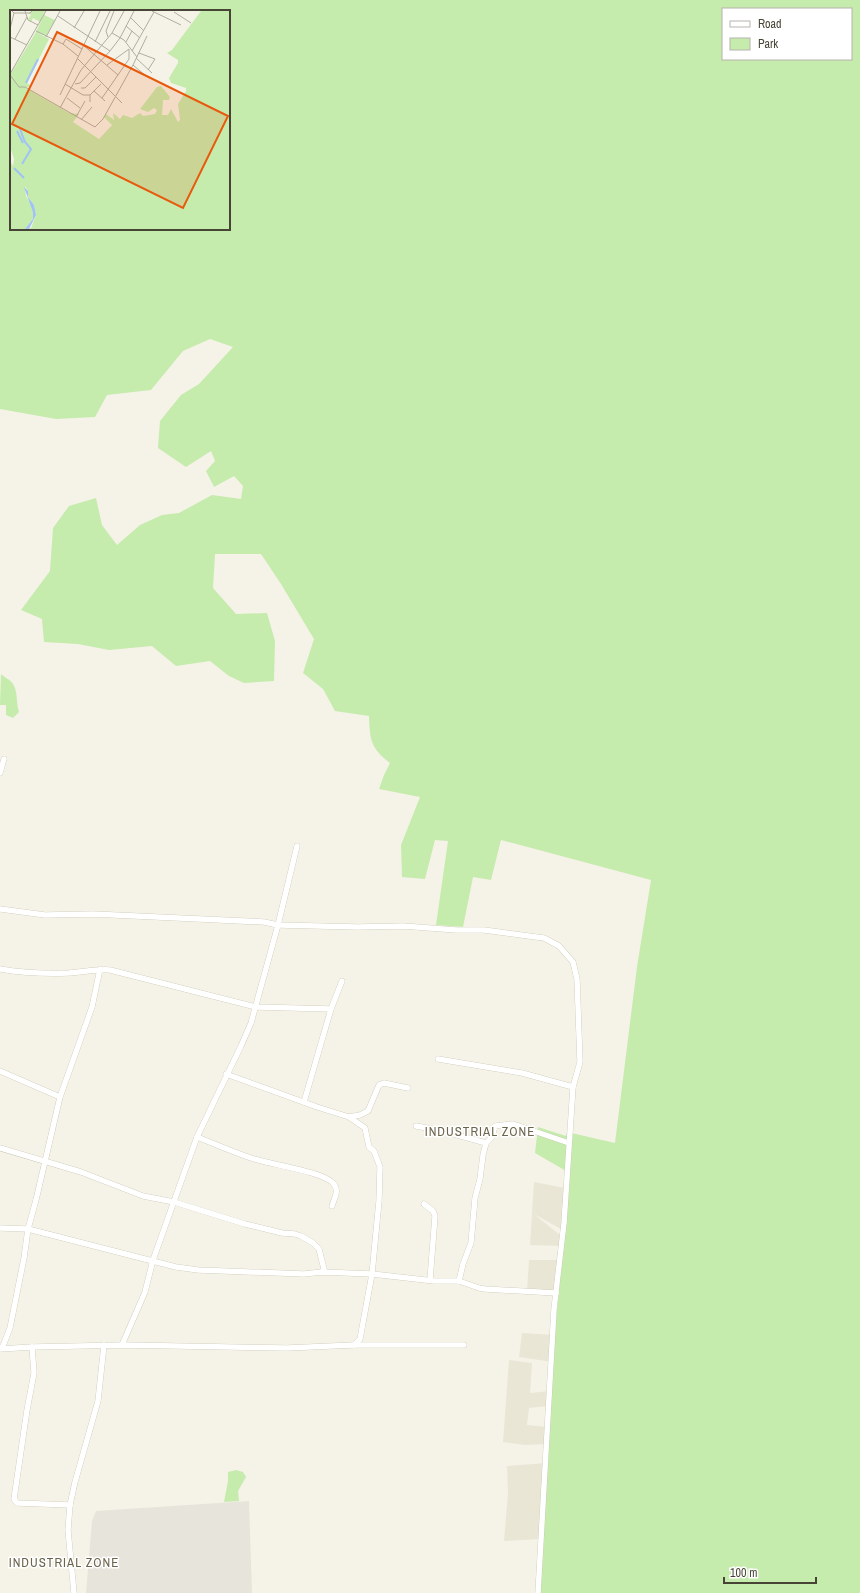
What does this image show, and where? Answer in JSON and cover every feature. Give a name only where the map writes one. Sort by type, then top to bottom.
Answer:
[{"type":"street","points":[[0,773],[4,759]]},
{"type":"street","points":[[122,1345],[145,1292],[153,1260],[197,1137],[226,1074],[241,1046],[256,1007],[297,846]]},
{"type":"street","points":[[0,909],[45,915],[93,914],[165,916],[264,922],[278,925],[358,927],[404,926],[456,930],[484,930],[544,938],[564,950],[573,962],[577,979],[580,1062],[573,1087],[564,1223],[556,1293],[538,1593]]},
{"type":"street","points":[[0,969],[44,974],[71,973],[100,969],[110,970],[256,1007],[331,1009]]},
{"type":"street","points":[[0,1349],[3,1346],[10,1328],[28,1230],[60,1097],[92,1006],[100,969]]},
{"type":"street","points":[[304,1102],[331,1009],[342,981]]},
{"type":"street","points":[[438,1058],[522,1073],[573,1087]]},
{"type":"street","points":[[0,1071],[60,1097]]},
{"type":"street","points":[[226,1074],[349,1117],[364,1128],[369,1147],[374,1151],[380,1166],[379,1201],[372,1274],[363,1314],[360,1339],[354,1345]]},
{"type":"street","points":[[349,1117],[360,1115],[368,1111],[379,1085],[381,1084],[408,1088]]},
{"type":"street","points":[[459,1281],[463,1264],[471,1243],[475,1198],[480,1178],[481,1163],[486,1143],[492,1137],[495,1126],[513,1124],[569,1143]]},
{"type":"street","points":[[416,1126],[443,1131],[486,1143]]},
{"type":"street","points":[[197,1137],[252,1159],[317,1174],[333,1183],[336,1187],[337,1192],[332,1206]]},
{"type":"street","points":[[0,1148],[81,1172],[143,1196],[174,1202],[282,1234],[295,1234],[301,1236],[313,1243],[318,1249],[324,1269],[322,1272]]},
{"type":"street","points":[[424,1204],[433,1211],[435,1216],[430,1280]]},
{"type":"street","points":[[0,1228],[28,1230],[153,1260],[176,1267],[198,1270],[304,1274],[322,1272],[372,1274],[430,1280],[459,1281],[479,1288],[556,1293]]},
{"type":"street","points":[[0,1349],[122,1345],[286,1348],[354,1345],[464,1345]]},
{"type":"street","points":[[74,1593],[68,1530],[70,1505],[98,1401],[104,1346]]},
{"type":"street","points":[[32,1347],[34,1374],[27,1410],[14,1499],[17,1503],[70,1505]]},
{"type":"shaded area","points":[[534,1182],[565,1188],[561,1229],[534,1214],[561,1236],[561,1246],[530,1245]]},
{"type":"shaded area","points":[[529,1260],[558,1260],[556,1292],[527,1291]]},
{"type":"shaded area","points":[[522,1333],[554,1335],[552,1362],[519,1357]]},
{"type":"shaded area","points":[[509,1360],[532,1363],[530,1393],[550,1391],[549,1406],[529,1408],[527,1425],[548,1427],[547,1444],[525,1445],[503,1442]]},
{"type":"shaded area","points":[[546,1463],[541,1539],[504,1541],[508,1493],[507,1466]]},
{"type":"shaded area","points":[[249,1501],[252,1593],[86,1593],[92,1521],[96,1511]]},
{"type":"green space","points":[[0,0],[860,0],[860,1593],[538,1593],[551,1379],[566,1209],[566,1171],[535,1153],[538,1127],[566,1136],[567,1132],[615,1143],[637,967],[651,880],[501,840],[491,880],[473,877],[463,927],[436,925],[448,841],[435,840],[425,879],[402,877],[401,845],[420,797],[379,789],[390,763],[378,753],[372,742],[369,716],[335,711],[323,689],[303,673],[314,639],[261,554],[215,554],[213,588],[236,614],[267,613],[275,641],[274,681],[244,683],[229,676],[210,661],[176,666],[152,646],[109,650],[78,644],[44,642],[42,619],[21,610],[50,571],[53,528],[69,506],[96,498],[102,525],[117,545],[140,525],[162,515],[179,513],[212,495],[241,499],[243,486],[234,476],[214,487],[206,471],[215,461],[211,451],[186,467],[158,448],[160,421],[181,395],[199,384],[233,347],[210,339],[183,351],[151,390],[107,395],[95,417],[56,419],[0,409]]},
{"type":"green space","points":[[1,674],[12,683],[16,690],[19,712],[13,718],[6,715],[6,705],[0,705]]},
{"type":"green space","points":[[236,1470],[243,1472],[246,1477],[238,1491],[239,1501],[224,1502],[228,1472]]},
{"type":"district","name":"INDUSTRIAL ZONE","points":[[480,1131]]},
{"type":"district","name":"INDUSTRIAL ZONE","points":[[64,1562]]}]
